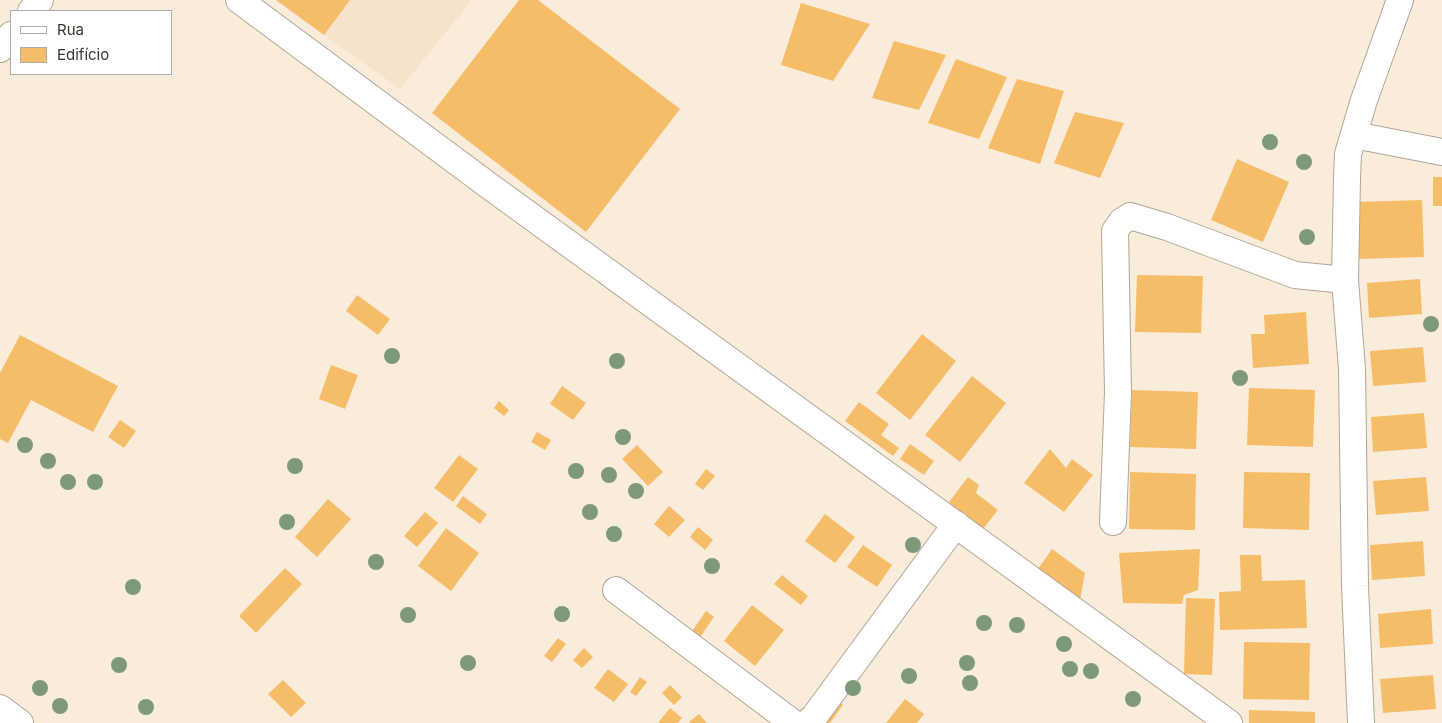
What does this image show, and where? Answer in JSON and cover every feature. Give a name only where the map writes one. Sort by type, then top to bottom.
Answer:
[{"type":"street","points":[[32,10],[40,0]]},
{"type":"street","points":[[239,0],[492,188],[1228,723]]},
{"type":"street","points":[[1361,723],[1355,586],[1352,369],[1345,280],[1348,154],[1364,100],[1400,0]]},
{"type":"street","points":[[0,49],[10,36]]},
{"type":"street","points":[[1354,135],[1442,152]]},
{"type":"street","points":[[1113,522],[1118,392],[1115,231],[1122,221],[1130,216],[1166,227],[1295,275],[1345,280]]},
{"type":"street","points":[[807,723],[814,717],[956,524]]},
{"type":"street","points":[[616,590],[793,723]]},
{"type":"street","points":[[0,708],[20,723]]},
{"type":"shaded area","points":[[275,0],[472,0],[400,89]]},
{"type":"building","points":[[276,0],[350,0],[324,35]]},
{"type":"building","points":[[519,0],[538,0],[680,109],[586,232],[432,113]]},
{"type":"building","points":[[801,3],[870,24],[833,81],[781,65]]},
{"type":"building","points":[[894,41],[946,55],[919,110],[872,98]]},
{"type":"building","points":[[956,59],[1007,77],[979,139],[928,123]]},
{"type":"building","points":[[1017,79],[1064,91],[1040,164],[988,148]]},
{"type":"building","points":[[1075,112],[1124,123],[1100,178],[1054,163]]},
{"type":"building","points":[[1237,159],[1289,182],[1263,242],[1211,220]]},
{"type":"building","points":[[1433,177],[1442,177],[1442,206],[1433,206]]},
{"type":"building","points":[[1422,200],[1424,257],[1358,259],[1356,202]]},
{"type":"building","points":[[1137,275],[1203,276],[1201,333],[1135,332]]},
{"type":"building","points":[[1420,279],[1422,314],[1369,318],[1367,283]]},
{"type":"building","points":[[357,295],[390,319],[378,335],[346,311]]},
{"type":"building","points":[[1306,312],[1309,364],[1253,368],[1251,334],[1265,334],[1264,315]]},
{"type":"building","points":[[922,334],[956,361],[910,420],[876,393]]},
{"type":"building","points":[[20,335],[118,386],[93,432],[31,400],[8,443],[0,439],[0,373]]},
{"type":"building","points":[[1423,347],[1426,382],[1373,386],[1370,351]]},
{"type":"building","points":[[331,365],[358,375],[345,409],[319,399]]},
{"type":"building","points":[[972,376],[1006,403],[960,462],[925,435]]},
{"type":"building","points":[[562,386],[586,403],[573,420],[550,404]]},
{"type":"building","points":[[1249,388],[1315,390],[1313,447],[1247,445]]},
{"type":"building","points":[[1132,390],[1198,392],[1196,449],[1130,447]]},
{"type":"building","points":[[499,401],[509,410],[504,416],[494,408]]},
{"type":"building","points":[[859,402],[889,424],[881,435],[899,448],[893,456],[845,421]]},
{"type":"building","points":[[1424,413],[1427,448],[1373,452],[1371,417]]},
{"type":"building","points":[[120,420],[136,431],[124,448],[108,437]]},
{"type":"building","points":[[537,432],[551,440],[545,450],[531,442]]},
{"type":"building","points":[[910,444],[934,461],[924,475],[900,459]]},
{"type":"building","points":[[637,445],[663,472],[648,486],[622,459]]},
{"type":"building","points":[[1050,449],[1066,468],[1072,459],[1093,475],[1064,512],[1024,483]]},
{"type":"building","points":[[459,455],[478,469],[453,502],[434,488]]},
{"type":"building","points":[[706,469],[715,476],[703,490],[695,484]]},
{"type":"building","points":[[1130,472],[1196,474],[1195,530],[1129,529]]},
{"type":"building","points":[[1244,472],[1310,473],[1309,530],[1243,528]]},
{"type":"building","points":[[968,477],[979,485],[976,493],[998,510],[983,529],[949,502]]},
{"type":"building","points":[[1426,477],[1429,511],[1376,515],[1373,481]]},
{"type":"building","points":[[463,496],[487,514],[480,524],[456,506]]},
{"type":"building","points":[[328,499],[351,519],[317,557],[295,537]]},
{"type":"building","points":[[669,506],[685,520],[669,537],[654,524]]},
{"type":"building","points":[[425,512],[438,523],[417,547],[404,536]]},
{"type":"building","points":[[825,514],[855,537],[835,563],[805,541]]},
{"type":"building","points":[[698,527],[713,540],[705,550],[690,537]]},
{"type":"building","points":[[446,528],[479,553],[451,591],[418,566]]},
{"type":"building","points":[[1423,541],[1425,576],[1372,580],[1370,545]]},
{"type":"building","points":[[863,545],[892,565],[877,587],[847,567]]},
{"type":"building","points":[[1052,549],[1085,573],[1080,600],[1038,569]]},
{"type":"building","points":[[1200,549],[1198,590],[1184,595],[1182,604],[1123,603],[1119,553]]},
{"type":"building","points":[[1240,555],[1261,555],[1262,581],[1305,580],[1307,628],[1220,630],[1219,592],[1241,591]]},
{"type":"building","points":[[285,568],[302,584],[256,633],[239,616]]},
{"type":"building","points":[[782,575],[808,596],[801,605],[774,584]]},
{"type":"building","points":[[1186,598],[1215,599],[1212,675],[1184,674]]},
{"type":"building","points":[[752,605],[784,630],[755,666],[724,641]]},
{"type":"building","points":[[1431,609],[1433,644],[1380,648],[1378,614]]},
{"type":"building","points":[[706,611],[714,617],[696,643],[688,637]]},
{"type":"building","points":[[558,638],[566,644],[552,662],[544,656]]},
{"type":"building","points":[[1244,642],[1310,643],[1309,700],[1243,699]]},
{"type":"building","points":[[584,648],[593,657],[582,668],[573,660]]},
{"type":"building","points":[[608,669],[628,684],[614,702],[594,688]]},
{"type":"building","points":[[1433,675],[1436,709],[1383,713],[1380,679]]},
{"type":"building","points":[[640,677],[647,682],[636,696],[630,692]]},
{"type":"building","points":[[283,680],[306,703],[291,717],[268,694]]},
{"type":"building","points":[[670,685],[682,697],[674,705],[662,693]]},
{"type":"building","points":[[832,698],[843,705],[830,723],[816,723]]},
{"type":"building","points":[[905,699],[924,714],[917,723],[886,723]]},
{"type":"building","points":[[670,708],[682,718],[678,723],[658,723]]},
{"type":"building","points":[[1249,710],[1315,712],[1315,723],[1249,723]]},
{"type":"building","points":[[699,714],[707,723],[689,722]]}]
